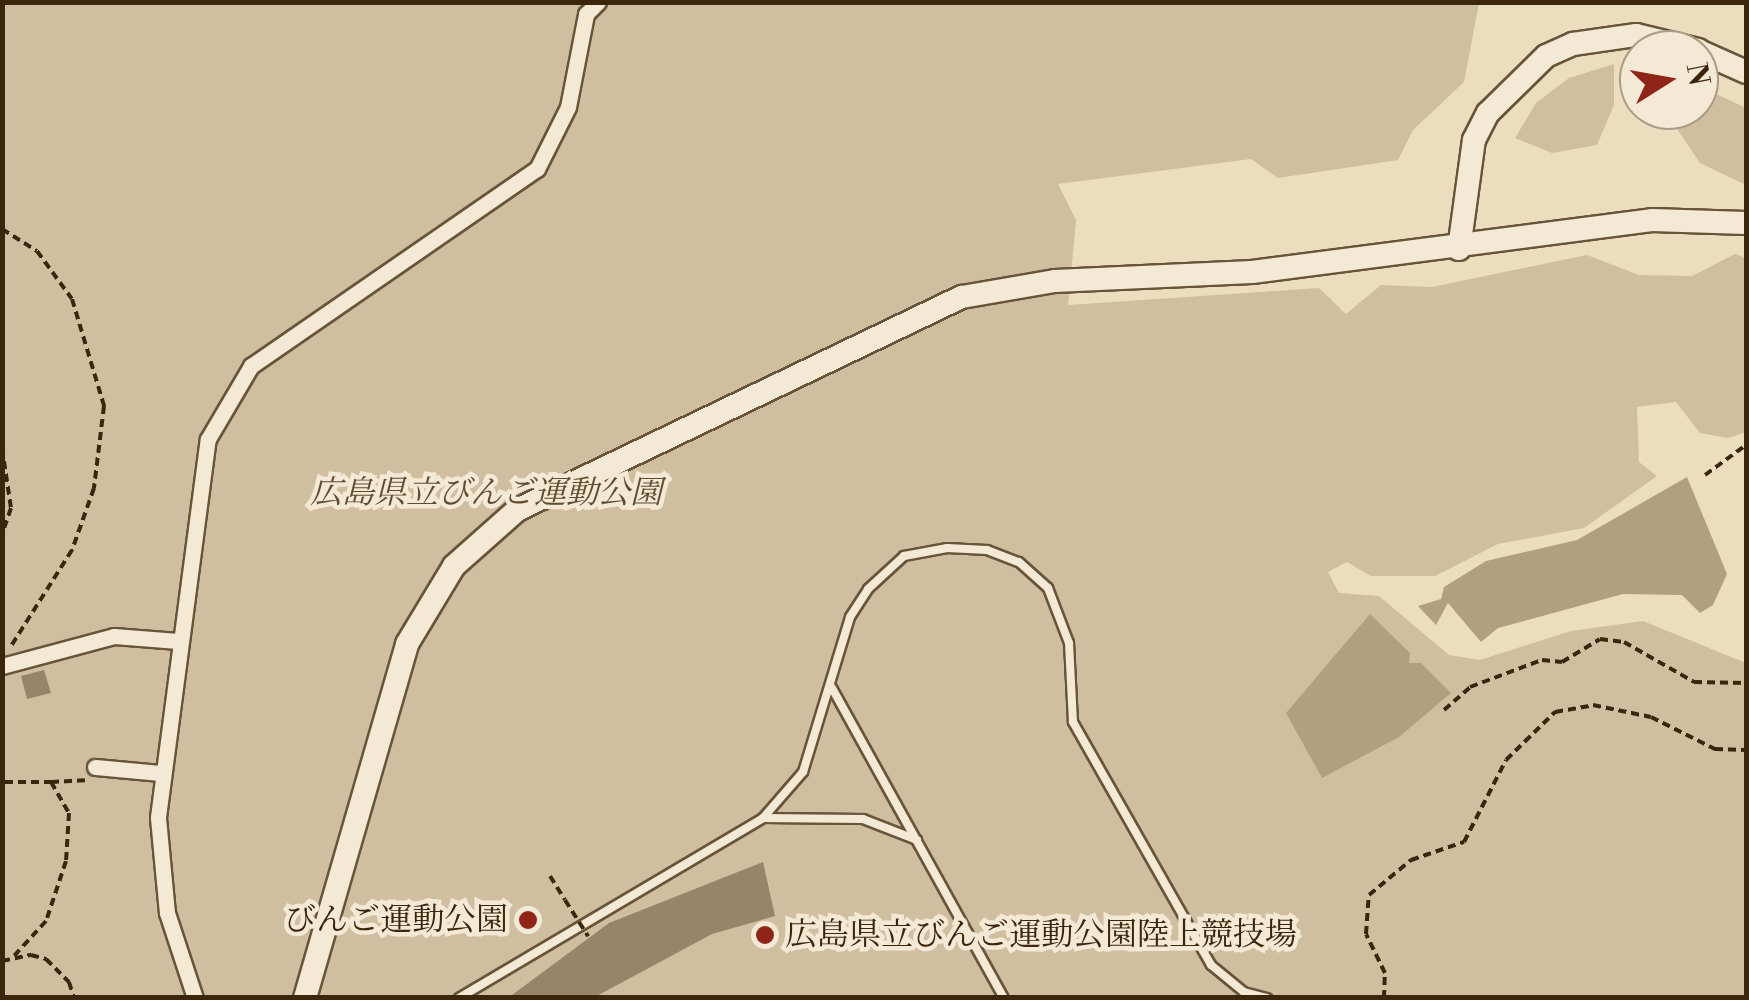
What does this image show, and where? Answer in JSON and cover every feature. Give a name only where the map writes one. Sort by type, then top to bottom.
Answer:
[{"type":"street","points":[[196,998],[159,865],[161,774],[202,458],[223,408],[252,366],[285,338],[536,169],[568,108],[586,14],[598,2]]},
{"type":"street","points":[[1459,249],[1474,140],[1488,113],[1546,56],[1573,44],[1619,37]]},
{"type":"street","points":[[1719,60],[1746,72]]},
{"type":"street","points":[[305,998],[407,644],[454,566],[517,510],[962,297],[1055,281],[1252,272],[1459,249],[1652,220],[1746,223]]},
{"type":"street","points":[[5,665],[114,636],[178,641]]},
{"type":"street","points":[[94,773],[161,774]]},
{"type":"lane","points":[[458,998],[763,818],[803,772],[832,688],[850,617],[893,564],[947,548],[987,550],[1019,562],[1048,588],[1068,644],[1073,722],[1211,965],[1244,992],[1266,998]]},
{"type":"lane","points":[[832,688],[1004,998]]},
{"type":"lane","points":[[763,818],[863,819],[917,840]]},
{"type":"path","points":[[2,229],[37,250],[72,298],[104,406],[94,488],[72,550],[7,651],[5,665]]},
{"type":"path","points":[[1705,475],[1746,445]]},
{"type":"path","points":[[2,448],[11,491],[2,534]]},
{"type":"path","points":[[1444,710],[1482,681],[1542,660],[1562,662],[1600,639],[1624,642],[1694,682],[1746,683]]},
{"type":"path","points":[[1384,998],[1384,973],[1366,934],[1370,895],[1412,860],[1464,842],[1506,760],[1554,712],[1593,705],[1650,716],[1715,750],[1746,750]]},
{"type":"path","points":[[5,782],[51,782],[94,773]]},
{"type":"path","points":[[2,775],[2,789]]},
{"type":"path","points":[[14,956],[46,922],[66,861],[69,813],[51,782]]},
{"type":"path","points":[[550,876],[588,936]]},
{"type":"path","points":[[2,961],[30,955],[60,968],[74,998]]},
{"type":"green space","name":"広島県立びんご運動公園","points":[[2,3],[1479,3],[1464,82],[1413,130],[1398,160],[1278,178],[1251,159],[1058,184],[1076,220],[1068,305],[1319,288],[1346,314],[1381,285],[1432,287],[1587,255],[1639,275],[1692,276],[1735,254],[1746,258],[1746,432],[1728,438],[1700,433],[1676,402],[1637,407],[1639,462],[1657,476],[1584,528],[1498,544],[1435,576],[1371,576],[1347,562],[1328,572],[1339,593],[1379,596],[1449,655],[1480,660],[1571,631],[1643,621],[1746,663],[1746,997],[3,997]]},
{"type":"green space","points":[[1614,64],[1614,105],[1597,145],[1552,153],[1515,138],[1536,103],[1569,78]]},
{"type":"green space","points":[[1719,95],[1746,108],[1746,185],[1700,163],[1678,130],[1719,130]]},
{"type":"shaded area","points":[[1687,477],[1727,574],[1713,605],[1700,613],[1682,595],[1623,594],[1498,628],[1481,642],[1448,603],[1436,625],[1418,606],[1441,599],[1444,587],[1486,561],[1577,540]]},
{"type":"shaded area","points":[[1370,614],[1410,653],[1409,663],[1421,663],[1451,693],[1399,737],[1322,778],[1286,713]]},
{"type":"building","points":[[44,670],[51,693],[27,699],[21,676]]},
{"type":"building","points":[[763,862],[775,916],[712,934],[593,998],[508,998],[609,923]]},
{"type":"place","name":"びんご運動公園","points":[[528,920]]},
{"type":"place","name":"広島県立びんご運動公園陸上競技場","points":[[765,935]]}]
